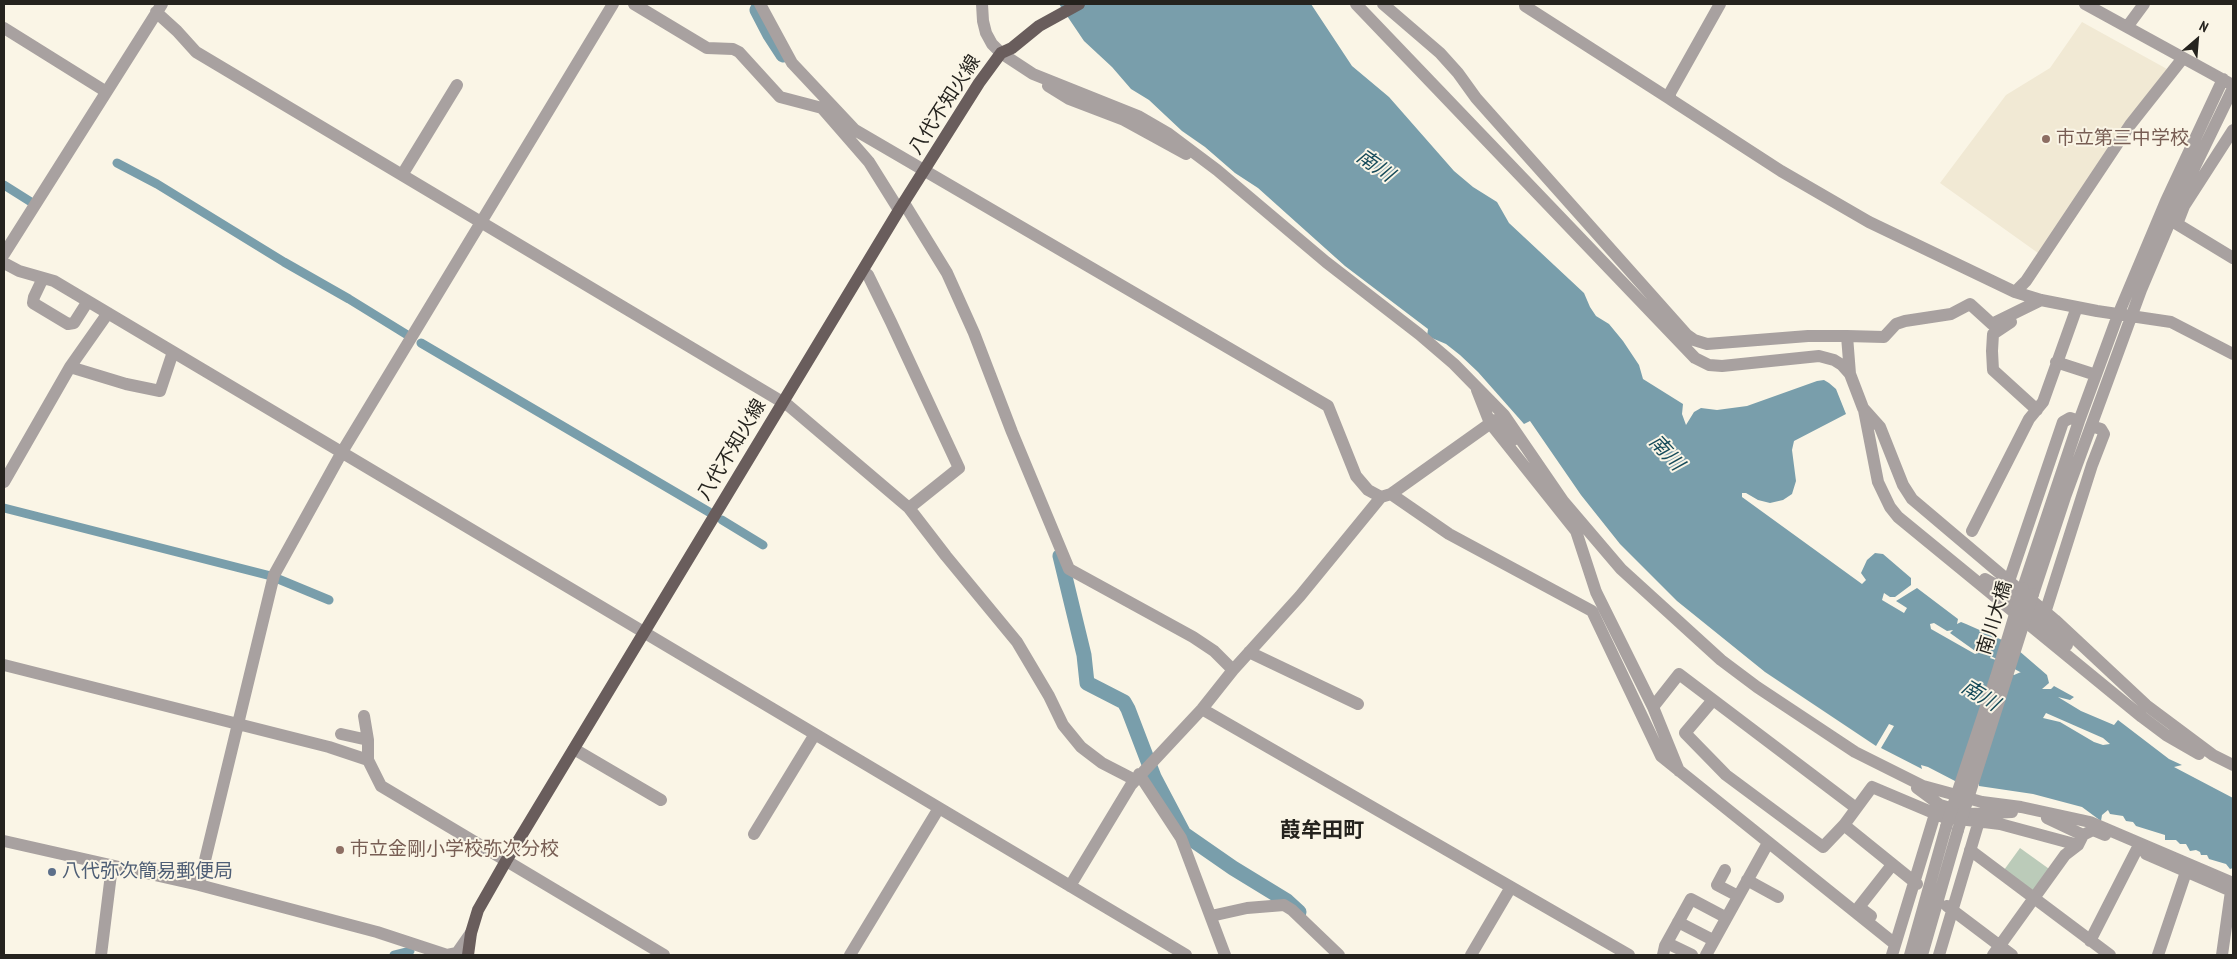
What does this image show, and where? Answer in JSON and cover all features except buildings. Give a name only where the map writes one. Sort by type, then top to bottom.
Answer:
[{"type":"main road","name":"八代不知火線","points":[[468,955],[471,933],[478,910],[506,861],[923,171],[979,83],[1006,51],[1039,26],[1079,4]]},
{"type":"street","points":[[200,885],[274,576],[342,452],[613,4]]},
{"type":"street","points":[[634,4],[707,48],[733,49],[739,52],[780,97],[822,108],[869,162],[902,206],[947,273],[1069,569],[1192,637],[1214,651],[1233,670]]},
{"type":"street","points":[[760,4],[792,63],[855,130],[1328,406],[1356,476],[1368,490],[1386,496],[1449,534],[1592,611],[1661,756],[1894,945]]},
{"type":"street","points":[[982,4],[983,20],[992,44],[1006,51],[1033,74],[1138,116],[1169,134],[1326,262],[1419,334],[1473,382],[1504,415],[1563,501],[1621,569],[1721,660],[1822,732],[1881,766],[1923,786],[1982,802],[2036,810],[2090,822],[2232,889]]},
{"type":"street","points":[[1356,4],[1695,358],[1709,365],[1722,366],[1820,356],[1828,357],[1842,365],[1850,374]]},
{"type":"street","points":[[1383,4],[1440,53],[1458,73],[1476,98],[1687,335],[1694,340],[1707,344],[1808,336],[1884,337],[1896,324],[1951,314],[1970,304],[1992,324],[2041,300]]},
{"type":"street","points":[[1525,4],[1781,171],[1837,204],[1933,254],[2015,292],[2041,300],[2124,316],[2171,322],[2233,354]]},
{"type":"street","points":[[1670,99],[1670,93],[1720,4]]},
{"type":"street","points":[[2127,27],[2144,4]]},
{"type":"street","points":[[2088,5],[2230,84]]},
{"type":"street","points":[[4,254],[159,8],[196,52],[783,402],[909,508],[1017,642],[1049,696],[1063,725],[1081,747],[1102,763],[1139,774],[1181,838],[1225,955]]},
{"type":"street","points":[[4,28],[105,91]]},
{"type":"street","points":[[2015,292],[2026,281],[2130,125],[2183,58]]},
{"type":"street","points":[[2085,423],[2096,375],[2186,194],[2230,84]]},
{"type":"street","points":[[2085,423],[2166,201],[2230,84]]},
{"type":"street","points":[[402,175],[457,85]]},
{"type":"street","points":[[2186,194],[2233,130]]},
{"type":"street","points":[[2173,222],[2233,258]]},
{"type":"street","points":[[4,263],[19,271],[54,281],[1186,955]]},
{"type":"street","points":[[863,271],[868,275],[891,322],[959,468],[909,508]]},
{"type":"street","points":[[44,278],[34,297],[33,303],[68,324],[74,323],[88,301]]},
{"type":"street","points":[[1972,531],[2030,419],[2043,402],[2077,307]]},
{"type":"street","points":[[4,482],[70,367],[108,313]]},
{"type":"street","points":[[2016,313],[2015,320],[1993,334],[1993,370],[2037,410]]},
{"type":"street","points":[[1847,336],[1850,374],[1863,408],[1878,482],[1890,507],[1906,524],[1961,567],[1970,570],[2005,590],[2042,620],[2069,647],[2075,660],[2166,735],[2233,773]]},
{"type":"street","points":[[70,367],[126,384],[160,391],[173,352]]},
{"type":"street","points":[[2056,362],[2096,375]]},
{"type":"street","points":[[1473,382],[1490,423],[1576,531],[1596,592],[1653,707],[1680,773]]},
{"type":"street","points":[[1863,408],[1880,428],[1903,485],[1912,499],[2045,612],[2146,705],[2213,755],[2233,765]]},
{"type":"street","points":[[2009,581],[2063,422],[2070,418],[2101,429],[2104,434],[2092,465],[2045,612]]},
{"type":"street","points":[[1070,886],[1139,774],[1202,709],[1233,670],[1386,496],[1495,420],[1518,445],[1529,451]]},
{"type":"street","name":"南川大橋","points":[[1952,829],[2028,591],[2085,423]]},
{"type":"street","points":[[1249,652],[1358,704]]},
{"type":"street","points":[[4,665],[329,747],[368,760]]},
{"type":"street","points":[[1653,707],[1678,674],[1856,808]]},
{"type":"street","points":[[1712,700],[1685,733],[1726,775],[1823,847],[1844,825],[1872,787],[1943,817],[1979,818],[2036,810],[2081,840]]},
{"type":"street","points":[[1202,709],[1629,955]]},
{"type":"street","points":[[364,716],[368,740],[368,760],[380,786],[664,955]]},
{"type":"street","points":[[341,734],[368,740]]},
{"type":"street","points":[[754,834],[815,734]]},
{"type":"street","points":[[574,749],[661,800]]},
{"type":"street","points":[[1903,777],[1940,805],[2000,824],[2081,840]]},
{"type":"street","points":[[850,955],[939,808]]},
{"type":"street","points":[[1894,945],[1915,883],[1935,814]]},
{"type":"street","points":[[1939,955],[1949,908],[1970,850],[1979,818]]},
{"type":"street","points":[[1844,825],[1915,883]]},
{"type":"street","points":[[1910,955],[1952,829]]},
{"type":"street","points":[[1922,955],[1952,829]]},
{"type":"street","points":[[1996,951],[2066,854],[2093,830],[2186,872],[2232,889]]},
{"type":"street","points":[[4,841],[200,885],[377,932],[447,955],[457,953],[471,933]]},
{"type":"street","points":[[1706,955],[1768,843]]},
{"type":"street","points":[[1970,850],[2110,955]]},
{"type":"street","points":[[2090,941],[2137,850]]},
{"type":"street","points":[[1892,865],[1859,906],[1894,945]]},
{"type":"street","points":[[101,955],[112,866]]},
{"type":"street","points":[[1725,870],[1717,885],[1738,896]]},
{"type":"street","points":[[2158,955],[2186,872]]},
{"type":"street","points":[[1747,880],[1778,897]]},
{"type":"street","points":[[1471,955],[1510,887]]},
{"type":"street","points":[[2222,955],[2232,889]]},
{"type":"street","points":[[1662,955],[1667,942],[1691,899],[1725,918]]},
{"type":"street","points":[[1210,916],[1247,908],[1284,905],[1292,910],[1338,955]]},
{"type":"street","points":[[1949,908],[1996,951],[2012,955]]},
{"type":"street","points":[[1678,922],[1713,940]]},
{"type":"street","points":[[1667,942],[1692,955]]},
{"type":"shaded area","name":"市立第三中学校","points":[[2082,22],[2167,69],[2038,253],[1940,183],[2006,95],[2050,68]]},
{"type":"green space","points":[[2020,848],[2052,871],[2034,893],[2004,870]]},
{"type":"water","name":"南川","points":[[1059,4],[1311,4],[1352,66],[1389,97],[1454,171],[1473,187],[1497,202],[1509,223],[1584,293],[1596,316],[1609,324],[1623,341],[1639,365],[1643,379],[1683,404],[1682,414],[1686,425],[1694,412],[1701,408],[1717,410],[1747,406],[1824,380],[1836,389],[1846,414],[1794,441],[1792,450],[1796,481],[1792,494],[1783,500],[1770,503],[1758,500],[1746,493],[1742,493],[1742,497],[1862,584],[1866,580],[1861,573],[1867,560],[1875,553],[1883,554],[1911,578],[1911,585],[1895,597],[1890,597],[1884,593],[1882,600],[1904,613],[1907,608],[1896,601],[1917,588],[1958,619],[1957,624],[1961,622],[1966,624],[2009,643],[2018,650],[2047,675],[2049,683],[2042,689],[2051,689],[2054,686],[2074,697],[2070,700],[2058,697],[2081,711],[2114,725],[2118,720],[2169,759],[2182,765],[2174,767],[2233,798],[2233,868],[2230,869],[2226,864],[2209,859],[2207,855],[2201,855],[2196,850],[2190,851],[2186,844],[2180,844],[2176,840],[2165,840],[2165,835],[2136,826],[2133,822],[2126,821],[2123,816],[2110,814],[2108,810],[2102,815],[2101,821],[2082,807],[2033,794],[1979,786],[1979,782],[1955,781],[1921,765],[1922,769],[1881,748],[1894,726],[1889,724],[1876,746],[1765,672],[1677,601],[1620,544],[1581,495],[1530,421],[1524,424],[1478,372],[1460,355],[1446,344],[1427,336],[1428,329],[1345,266],[1258,188],[1235,173],[1205,147],[1182,131],[1149,100],[1131,89],[1112,67],[1084,41]],"holes":[[[1934,623],[1947,631],[1953,630],[1950,633],[1978,653],[1975,654],[1931,629],[1930,624]],[[1991,656],[2021,672],[2014,675],[1995,664],[1996,660],[1990,658]],[[2046,713],[2103,738],[2110,744],[2103,745],[2094,742],[2060,722],[2043,718]]]},
{"type":"waterway","points":[[757,10],[783,55]]},
{"type":"waterway","points":[[117,163],[157,184],[409,336]]},
{"type":"waterway","points":[[4,185],[31,202]]},
{"type":"waterway","points":[[421,343],[709,512]]},
{"type":"waterway","points":[[4,508],[271,576],[329,600]]},
{"type":"waterway","points":[[722,520],[763,545]]},
{"type":"waterway","points":[[1060,556],[1084,655],[1087,683],[1124,702],[1154,777],[1184,834],[1233,868],[1287,901],[1299,912]]},
{"type":"waterway","points":[[394,955],[410,951]]},
{"type":"place","name":"市立第三中学校","points":[[2046,139]]},
{"type":"place","name":"市立金剛小学校弥次分校","points":[[340,850]]},
{"type":"place","name":"八代弥次簡易郵便局","points":[[52,872]]},
{"type":"district","name":"葭牟田町","points":[[1322,831]]}]
